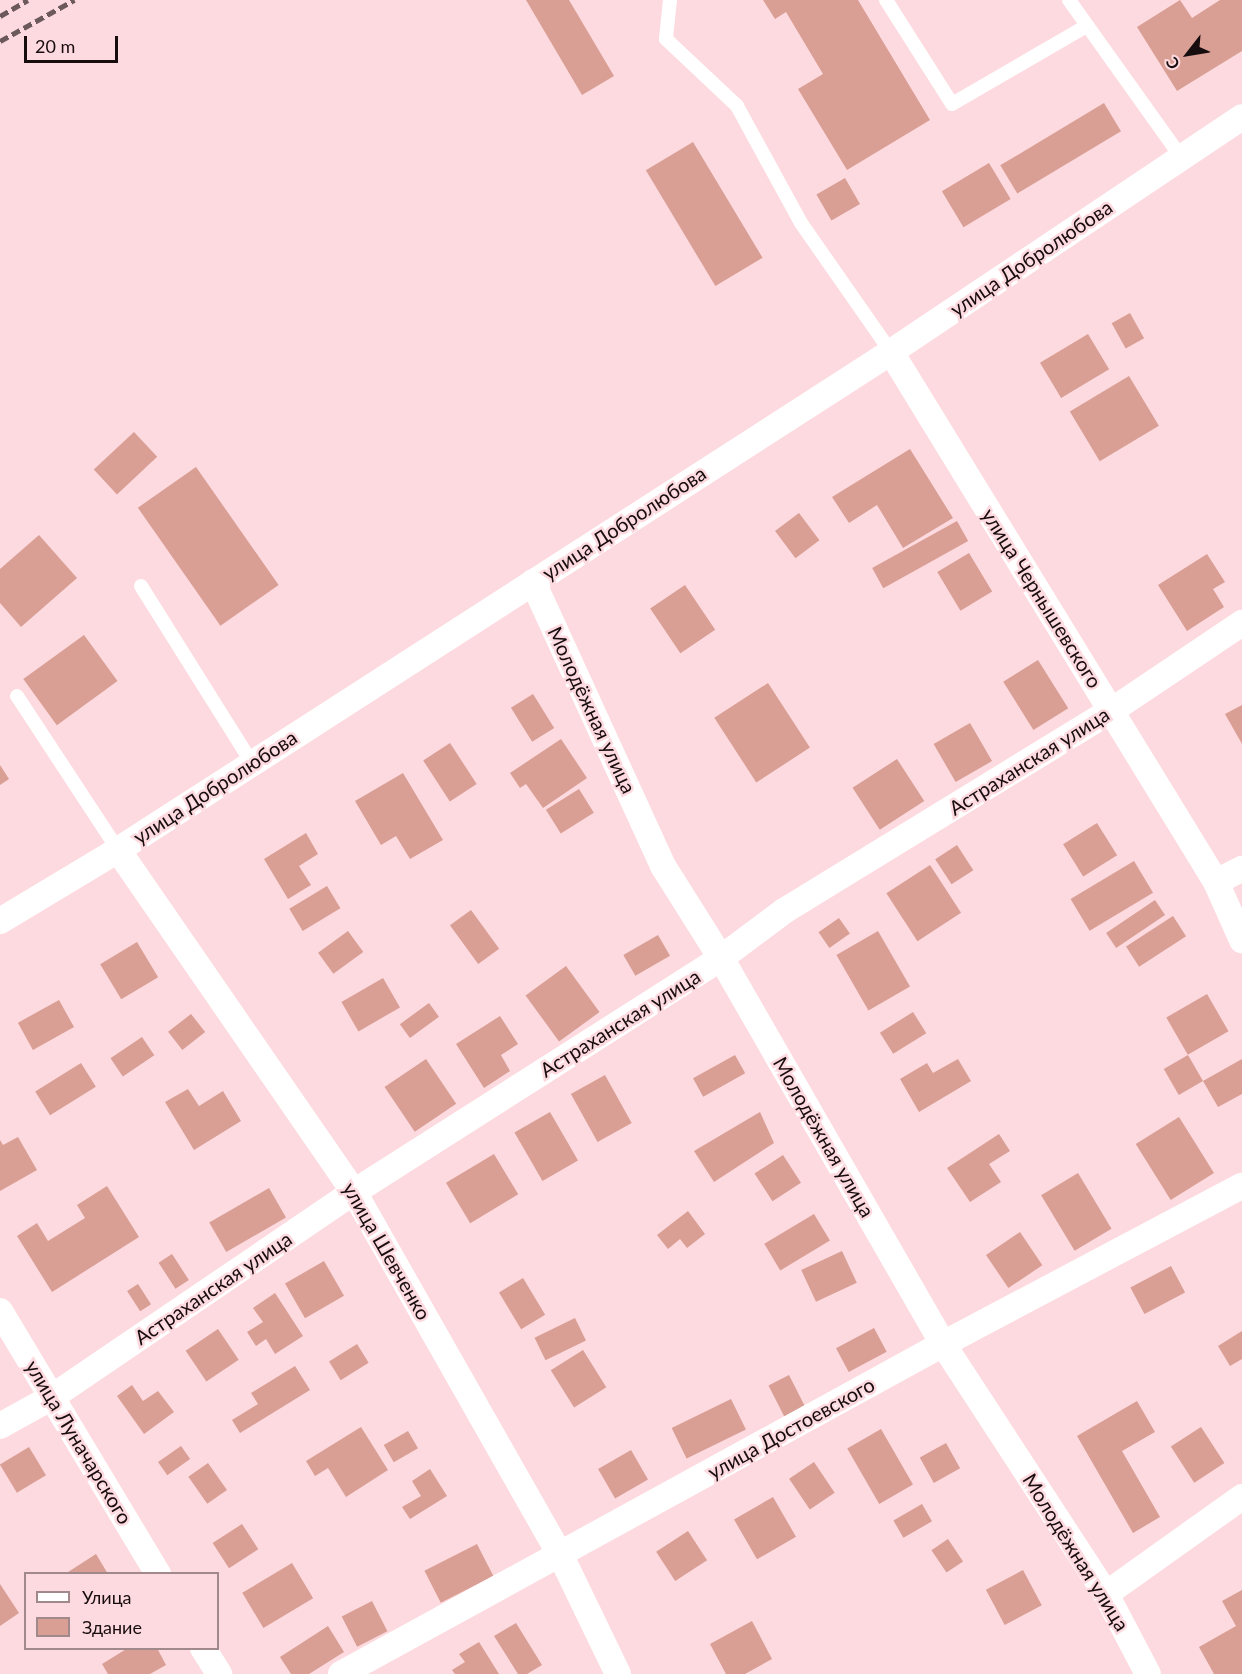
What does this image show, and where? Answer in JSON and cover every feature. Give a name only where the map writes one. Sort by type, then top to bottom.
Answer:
[{"type":"street","name":"улица Добролюбова","points":[[0,921],[118,850],[891,352],[1242,117]]},
{"type":"street","name":"улица Чернышевского","points":[[891,352],[1216,882],[1242,940]]},
{"type":"street","name":"Молодёжная улица","points":[[533,582],[663,866],[721,958],[943,1344],[1106,1594],[1148,1674]]},
{"type":"street","name":"Астраханская улица","points":[[0,1426],[52,1397],[354,1192],[721,958],[784,911],[1111,711],[1242,623]]},
{"type":"street","name":"улица Шевченко","points":[[118,850],[354,1192],[561,1554],[618,1674]]},
{"type":"street","points":[[1216,882],[1242,869]]},
{"type":"street","name":"улица Достоевского","points":[[341,1674],[943,1344],[1242,1186]]},
{"type":"street","name":"улица Луначарского","points":[[0,1311],[157,1572]]},
{"type":"street","points":[[1106,1594],[1242,1497]]},
{"type":"street","points":[[204,1650],[219,1674]]},
{"type":"lane","points":[[670,0],[666,39],[737,106],[801,223],[891,352]]},
{"type":"lane","points":[[886,0],[952,104],[1084,27]]},
{"type":"lane","points":[[1069,0],[1084,27],[1181,158]]},
{"type":"lane","points":[[141,586],[252,763]]},
{"type":"lane","points":[[17,696],[118,850]]},
{"type":"building","points":[[526,0],[569,0],[614,76],[582,95]]},
{"type":"building","points":[[763,0],[858,0],[930,120],[847,170],[798,89],[823,74],[786,12],[775,19]]},
{"type":"building","points":[[1180,0],[1192,18],[1220,0],[1242,0],[1242,51],[1177,91],[1137,27]]},
{"type":"building","points":[[1104,103],[1121,131],[1017,194],[1000,165]]},
{"type":"building","points":[[693,142],[763,258],[715,286],[646,170]]},
{"type":"building","points":[[989,163],[1011,199],[963,227],[942,191]]},
{"type":"building","points":[[845,178],[860,204],[831,220],[816,194]]},
{"type":"building","points":[[1130,313],[1144,338],[1126,349],[1112,323]]},
{"type":"building","points":[[1088,334],[1109,369],[1061,398],[1040,363]]},
{"type":"building","points":[[1129,376],[1159,426],[1100,461],[1070,412]]},
{"type":"building","points":[[134,432],[157,457],[117,494],[94,470]]},
{"type":"building","points":[[910,449],[953,518],[903,548],[877,505],[849,523],[832,497]]},
{"type":"building","points":[[196,467],[279,585],[220,626],[138,508]]},
{"type":"building","points":[[799,513],[819,540],[796,558],[775,531]]},
{"type":"building","points":[[957,521],[968,541],[883,588],[872,568]]},
{"type":"building","points":[[39,535],[77,578],[21,627],[0,603],[0,569]]},
{"type":"building","points":[[969,553],[992,592],[960,611],[937,572]]},
{"type":"building","points":[[1207,554],[1225,582],[1213,589],[1224,607],[1187,631],[1158,585]]},
{"type":"building","points":[[685,585],[715,630],[680,653],[650,608]]},
{"type":"building","points":[[84,635],[118,681],[57,725],[23,679]]},
{"type":"building","points":[[1038,660],[1068,708],[1033,730],[1003,682]]},
{"type":"building","points":[[768,683],[810,748],[756,782],[714,718]]},
{"type":"building","points":[[533,694],[554,728],[532,742],[511,708]]},
{"type":"building","points":[[1242,705],[1242,744],[1225,714]]},
{"type":"building","points":[[970,723],[992,761],[956,782],[934,744]]},
{"type":"building","points":[[561,739],[587,778],[543,808],[526,784],[520,788],[510,773]]},
{"type":"building","points":[[450,743],[477,784],[450,802],[423,760]]},
{"type":"building","points":[[897,759],[924,801],[880,830],[853,788]]},
{"type":"building","points":[[0,765],[9,779],[0,785]]},
{"type":"building","points":[[403,773],[443,840],[410,859],[396,836],[381,845],[355,801]]},
{"type":"building","points":[[579,789],[594,813],[561,833],[546,810]]},
{"type":"building","points":[[1097,823],[1117,855],[1083,876],[1063,844]]},
{"type":"building","points":[[306,833],[318,854],[299,866],[311,885],[288,899],[264,859]]},
{"type":"building","points":[[957,845],[973,870],[952,884],[935,859]]},
{"type":"building","points":[[1134,861],[1153,893],[1090,931],[1071,899]]},
{"type":"building","points":[[930,865],[961,913],[917,941],[886,893]]},
{"type":"building","points":[[327,886],[340,908],[303,931],[289,909]]},
{"type":"building","points":[[1155,900],[1165,915],[1116,948],[1106,933]]},
{"type":"building","points":[[471,910],[499,949],[478,964],[450,925]]},
{"type":"building","points":[[1173,916],[1186,936],[1139,967],[1126,946]]},
{"type":"building","points":[[839,918],[850,934],[829,948],[819,932]]},
{"type":"building","points":[[348,931],[363,952],[333,974],[318,953]]},
{"type":"building","points":[[878,931],[910,986],[868,1010],[836,955]]},
{"type":"building","points":[[658,935],[670,956],[635,976],[623,955]]},
{"type":"building","points":[[137,942],[158,977],[121,999],[100,964]]},
{"type":"building","points":[[566,966],[600,1012],[559,1042],[526,995]]},
{"type":"building","points":[[383,978],[400,1007],[358,1031],[341,1002]]},
{"type":"building","points":[[1207,994],[1228,1031],[1188,1055],[1166,1018]]},
{"type":"building","points":[[59,1000],[74,1027],[33,1050],[18,1023]]},
{"type":"building","points":[[429,1003],[439,1017],[410,1038],[400,1024]]},
{"type":"building","points":[[913,1012],[926,1033],[893,1054],[880,1033]]},
{"type":"building","points":[[191,1014],[205,1032],[182,1050],[168,1032]]},
{"type":"building","points":[[500,1016],[518,1044],[501,1055],[510,1071],[484,1088],[456,1044]]},
{"type":"building","points":[[142,1037],[154,1055],[123,1076],[110,1058]]},
{"type":"building","points":[[735,1055],[745,1073],[703,1097],[693,1078]]},
{"type":"building","points":[[1188,1055],[1203,1081],[1179,1095],[1164,1069]]},
{"type":"building","points":[[426,1059],[456,1104],[415,1132],[385,1087]]},
{"type":"building","points":[[958,1059],[971,1081],[919,1112],[900,1079],[927,1063],[933,1073]]},
{"type":"building","points":[[1242,1059],[1242,1094],[1218,1107],[1203,1081]]},
{"type":"building","points":[[81,1063],[96,1087],[50,1115],[35,1092]]},
{"type":"building","points":[[605,1075],[632,1123],[598,1142],[571,1094]]},
{"type":"building","points":[[188,1089],[199,1106],[223,1091],[241,1121],[194,1150],[165,1102]]},
{"type":"building","points":[[550,1112],[578,1160],[542,1181],[514,1132]]},
{"type":"building","points":[[760,1112],[774,1143],[714,1182],[694,1151]]},
{"type":"building","points":[[1179,1117],[1214,1173],[1171,1200],[1136,1144]]},
{"type":"building","points":[[999,1134],[1010,1151],[989,1164],[1001,1182],[970,1202],[947,1168]]},
{"type":"building","points":[[18,1137],[37,1170],[0,1191],[0,1140],[3,1145]]},
{"type":"building","points":[[494,1154],[518,1194],[470,1223],[446,1183]]},
{"type":"building","points":[[783,1155],[801,1183],[772,1201],[754,1174]]},
{"type":"building","points":[[1078,1173],[1111,1229],[1075,1251],[1041,1195]]},
{"type":"building","points":[[107,1186],[139,1237],[52,1292],[17,1236],[37,1223],[48,1241],[85,1218],[77,1205]]},
{"type":"building","points":[[269,1188],[286,1217],[226,1252],[209,1222]]},
{"type":"building","points":[[688,1211],[705,1234],[687,1248],[680,1239],[668,1249],[657,1235]]},
{"type":"building","points":[[814,1214],[830,1241],[780,1270],[764,1244]]},
{"type":"building","points":[[1020,1232],[1042,1265],[1008,1288],[986,1255]]},
{"type":"building","points":[[842,1251],[857,1283],[816,1302],[801,1270]]},
{"type":"building","points":[[172,1254],[189,1280],[175,1289],[159,1263]]},
{"type":"building","points":[[324,1261],[344,1296],[305,1318],[285,1284]]},
{"type":"building","points":[[1171,1266],[1185,1292],[1144,1314],[1130,1288]]},
{"type":"building","points":[[523,1278],[545,1315],[521,1329],[499,1292]]},
{"type":"building","points":[[138,1284],[151,1304],[140,1311],[127,1291]]},
{"type":"building","points":[[275,1293],[303,1336],[275,1354],[266,1339],[256,1346],[247,1332],[263,1322],[253,1308]]},
{"type":"building","points":[[575,1318],[586,1340],[546,1360],[535,1338]]},
{"type":"building","points":[[874,1328],[887,1352],[849,1372],[836,1348]]},
{"type":"building","points":[[218,1329],[239,1360],[206,1381],[186,1351]]},
{"type":"building","points":[[1242,1331],[1242,1359],[1230,1366],[1218,1346]]},
{"type":"building","points":[[357,1344],[369,1363],[341,1380],[329,1361]]},
{"type":"building","points":[[583,1350],[606,1387],[574,1407],[551,1370]]},
{"type":"building","points":[[295,1366],[310,1390],[240,1433],[232,1420],[258,1404],[251,1393]]},
{"type":"building","points":[[789,1375],[805,1406],[784,1417],[769,1385]]},
{"type":"building","points":[[132,1385],[143,1401],[158,1391],[174,1412],[144,1434],[117,1396]]},
{"type":"building","points":[[731,1399],[746,1430],[687,1458],[672,1428]]},
{"type":"building","points":[[1137,1401],[1155,1432],[1122,1451],[1160,1517],[1133,1533],[1077,1436]]},
{"type":"building","points":[[361,1427],[388,1470],[346,1497],[328,1468],[315,1476],[306,1461]]},
{"type":"building","points":[[1201,1427],[1224,1463],[1194,1483],[1171,1447]]},
{"type":"building","points":[[881,1429],[913,1484],[879,1504],[847,1448]]},
{"type":"building","points":[[408,1431],[418,1448],[394,1462],[384,1445]]},
{"type":"building","points":[[946,1443],[960,1468],[934,1483],[920,1458]]},
{"type":"building","points":[[181,1446],[190,1459],[167,1475],[158,1462]]},
{"type":"building","points":[[29,1447],[46,1475],[17,1493],[0,1464]]},
{"type":"building","points":[[631,1450],[648,1479],[615,1498],[598,1469]]},
{"type":"building","points":[[814,1462],[835,1493],[810,1509],[789,1479]]},
{"type":"building","points":[[208,1463],[227,1490],[207,1504],[188,1477]]},
{"type":"building","points":[[430,1469],[447,1496],[410,1519],[402,1507],[421,1496],[412,1481]]},
{"type":"building","points":[[773,1497],[796,1537],[757,1559],[734,1520]]},
{"type":"building","points":[[922,1504],[932,1521],[903,1538],[893,1520]]},
{"type":"building","points":[[242,1524],[258,1549],[229,1568],[213,1543]]},
{"type":"building","points":[[688,1531],[707,1560],[675,1581],[656,1552]]},
{"type":"building","points":[[948,1539],[963,1561],[947,1573],[931,1550]]},
{"type":"building","points":[[477,1544],[493,1576],[441,1603],[424,1571]]},
{"type":"building","points":[[96,1554],[107,1572],[68,1572]]},
{"type":"building","points":[[292,1563],[313,1598],[263,1628],[242,1593]]},
{"type":"building","points":[[1023,1570],[1042,1605],[1005,1625],[986,1590]]},
{"type":"building","points":[[0,1584],[19,1613],[0,1626]]},
{"type":"building","points":[[1242,1590],[1242,1674],[1214,1674],[1199,1647],[1236,1626],[1222,1601]]},
{"type":"building","points":[[372,1601],[387,1631],[357,1647],[342,1616]]},
{"type":"building","points":[[752,1621],[772,1659],[745,1674],[726,1674],[710,1644]]},
{"type":"building","points":[[516,1623],[542,1665],[527,1674],[518,1674],[494,1636]]},
{"type":"building","points":[[328,1626],[344,1652],[309,1674],[291,1674],[280,1657]]},
{"type":"building","points":[[479,1642],[499,1674],[455,1674],[452,1670],[465,1662],[459,1654]]},
{"type":"building","points":[[125,1650],[158,1650],[166,1665],[150,1674],[108,1674],[102,1664]]},
{"type":"railway","points":[[0,16],[28,0]]},
{"type":"railway","points":[[0,41],[74,0]]}]
